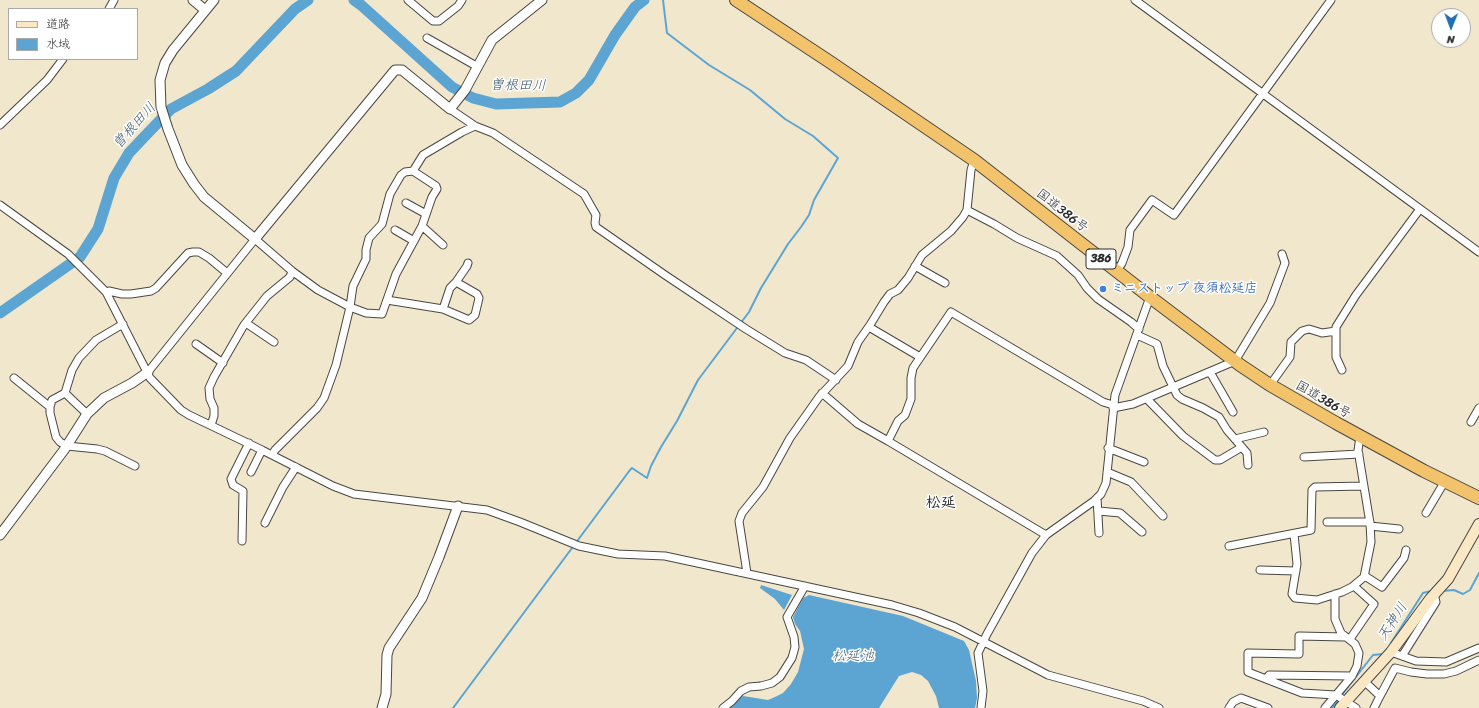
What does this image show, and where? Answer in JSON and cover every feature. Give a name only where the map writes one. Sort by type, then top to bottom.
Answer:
[{"type":"highway","name":"国道386号","points":[[736,0],[974,160],[1235,361],[1270,385],[1302,405],[1360,437],[1479,498]]},
{"type":"main road","points":[[1343,705],[1391,652],[1434,594],[1448,579],[1479,524]]},
{"type":"street","points":[[193,0],[205,10]]},
{"type":"street","points":[[214,0],[173,50],[165,63],[160,80],[161,107],[168,129],[182,165],[204,197],[292,271],[318,290],[350,307],[366,313],[382,314],[396,274],[422,226],[432,197],[437,189],[436,186],[413,171],[405,172],[401,175],[390,194],[382,224],[369,238],[366,250],[366,259],[353,286],[350,307],[336,365],[324,398],[272,455]]},
{"type":"street","points":[[408,0],[433,21],[439,21],[458,6],[462,0]]},
{"type":"street","points":[[452,107],[465,90],[492,40],[542,0]]},
{"type":"street","points":[[1135,0],[1479,252]]},
{"type":"street","points":[[1117,271],[1122,263],[1128,247],[1130,230],[1152,200],[1174,215],[1331,0]]},
{"type":"street","points":[[427,38],[478,67]]},
{"type":"street","points":[[0,125],[47,80],[62,60]]},
{"type":"street","points":[[0,535],[67,446],[87,414],[104,398],[132,383],[148,372],[255,239],[395,70],[402,70],[475,126],[493,133],[584,194],[596,215],[596,227],[746,329],[785,353],[806,360],[836,380]]},
{"type":"street","points":[[413,171],[423,155],[475,126]]},
{"type":"street","points":[[747,573],[739,521],[742,513],[763,487],[790,438],[822,393],[848,366],[858,342],[884,302],[890,294],[898,290],[908,278],[922,255],[951,231],[963,217],[967,210],[971,170],[974,160]]},
{"type":"street","points":[[406,203],[426,214]]},
{"type":"street","points":[[0,205],[68,254],[84,268],[106,292],[142,365],[148,372],[150,378],[181,410],[333,486],[354,494],[487,510],[579,546],[618,554],[664,556],[892,605],[919,613],[955,627],[1048,675],[1143,701],[1159,708]]},
{"type":"street","points":[[1342,370],[1336,356],[1336,327],[1356,296],[1420,209]]},
{"type":"street","points":[[967,210],[1017,238],[1057,256],[1078,275],[1087,288],[1098,299],[1131,322],[1138,332],[1156,344],[1163,366],[1177,395],[1182,399],[1220,417],[1235,440],[1247,453],[1248,465]]},
{"type":"street","points":[[422,226],[444,245]]},
{"type":"street","points":[[395,230],[414,241]]},
{"type":"street","points":[[106,292],[109,291],[122,294],[131,294],[151,291],[156,288],[188,253],[193,252],[199,252],[204,255],[228,273]]},
{"type":"street","points":[[888,441],[898,421],[905,415],[911,399],[911,378],[913,368],[929,347],[951,312],[1103,402],[1113,407],[1133,404],[1173,389],[1235,361],[1270,303],[1285,263],[1282,254]]},
{"type":"street","points":[[443,309],[450,288],[456,282],[468,263]]},
{"type":"street","points":[[916,266],[946,283]]},
{"type":"street","points":[[211,426],[214,416],[214,408],[210,399],[209,388],[246,323],[267,296],[290,277],[292,271]]},
{"type":"street","points":[[387,300],[443,309],[469,320],[475,315],[479,298],[477,294],[456,282]]},
{"type":"street","points":[[981,708],[984,691],[978,653],[984,642],[986,634],[1032,553],[1046,535],[1098,498],[1106,483],[1108,448],[1115,395],[1150,296]]},
{"type":"street","points":[[246,323],[274,342]]},
{"type":"street","points":[[123,324],[96,340],[79,358],[72,370],[64,393],[52,400],[50,413],[56,437],[60,442],[67,446],[97,449],[135,466]]},
{"type":"street","points":[[869,327],[920,357]]},
{"type":"street","points":[[1270,385],[1290,357],[1291,342],[1302,331],[1309,329],[1322,332],[1336,331]]},
{"type":"street","points":[[196,344],[223,363]]},
{"type":"street","points":[[1210,372],[1233,412]]},
{"type":"street","points":[[14,378],[50,407]]},
{"type":"street","points":[[64,393],[87,414]]},
{"type":"street","points":[[822,393],[858,424],[1046,535]]},
{"type":"street","points":[[1147,399],[1183,436],[1215,460],[1220,460],[1242,447]]},
{"type":"street","points":[[1471,422],[1479,408]]},
{"type":"street","points":[[1235,440],[1264,432]]},
{"type":"street","points":[[1294,534],[1297,564],[1292,594],[1295,598],[1317,600],[1354,586],[1365,576],[1370,542],[1370,524],[1358,454],[1358,442],[1360,437]]},
{"type":"street","points":[[242,541],[243,491],[233,485],[232,479],[248,443]]},
{"type":"street","points":[[1108,448],[1144,462]]},
{"type":"street","points":[[252,472],[262,450]]},
{"type":"street","points":[[1304,457],[1358,454]]},
{"type":"street","points":[[265,524],[283,487],[296,467]]},
{"type":"street","points":[[1107,472],[1131,482],[1163,516]]},
{"type":"street","points":[[1426,513],[1445,481]]},
{"type":"street","points":[[1229,546],[1311,530],[1312,490],[1315,487],[1364,486]]},
{"type":"street","points":[[1098,498],[1099,533]]},
{"type":"street","points":[[382,708],[386,694],[386,655],[389,648],[422,598],[458,506]]},
{"type":"street","points":[[1099,511],[1120,513],[1142,532]]},
{"type":"street","points":[[1327,522],[1370,524],[1399,529]]},
{"type":"street","points":[[1365,576],[1382,586],[1404,558],[1406,550]]},
{"type":"street","points":[[1260,570],[1296,571]]},
{"type":"street","points":[[723,708],[741,691],[749,687],[772,683],[780,677],[792,658],[796,647],[787,617],[805,586]]},
{"type":"street","points":[[1347,638],[1374,604],[1354,586]]},
{"type":"street","points":[[1325,708],[1352,676],[1357,666],[1359,654],[1355,644],[1341,633],[1335,619],[1335,594]]},
{"type":"street","points":[[1402,656],[1436,602],[1434,594]]},
{"type":"street","points":[[1336,695],[1302,693],[1248,672],[1248,653],[1299,654],[1299,636],[1347,638]]},
{"type":"street","points":[[1391,652],[1416,661],[1446,662],[1479,648]]},
{"type":"street","points":[[1374,708],[1395,668],[1422,674],[1444,674],[1456,671],[1479,660]]},
{"type":"street","points":[[1266,679],[1269,675],[1352,676]]},
{"type":"street","points":[[1364,681],[1380,696]]},
{"type":"street","points":[[1336,695],[1343,705],[1356,708]]},
{"type":"street","points":[[1229,708],[1233,702],[1241,698],[1268,708]]},
{"type":"water","points":[[761,585],[792,595],[784,610],[775,599],[760,588]]},
{"type":"water","name":"松延池","points":[[809,595],[903,616],[964,641],[969,650],[976,681],[977,698],[975,708],[939,708],[936,696],[928,681],[921,675],[912,672],[899,676],[879,708],[729,708],[743,696],[768,700],[783,693],[791,684],[798,672],[804,649],[800,631],[795,624],[793,617],[803,598]]},
{"type":"waterway","name":"曽根田川","points":[[0,313],[80,257],[98,229],[114,178],[129,153],[171,109],[208,89],[236,71],[295,9],[308,0]]},
{"type":"waterway","name":"曽根田川","points":[[354,0],[452,87],[473,98],[496,104],[560,102],[576,93],[589,80],[615,35],[635,7],[644,0]]},
{"type":"waterway","points":[[453,708],[630,470],[632,468],[647,478],[651,466],[677,421],[698,380],[749,312],[761,288],[788,244],[809,215],[814,200],[838,158],[813,136],[785,119],[750,90],[709,65],[667,33],[663,0]]},
{"type":"waterway","name":"天神川","points":[[1442,591],[1454,590],[1463,594],[1470,590],[1479,573]]},
{"type":"waterway","name":"天神川","points":[[1391,643],[1423,593],[1431,591]]},
{"type":"waterway","name":"天神川","points":[[1341,696],[1373,655],[1383,654]]},
{"type":"waterway","name":"天神川","points":[[1332,708],[1339,700]]},
{"type":"place","name":"ミニストップ 夜須松延店","points":[[1103,289]]},
{"type":"district","name":"松延","points":[[941,503]]}]
